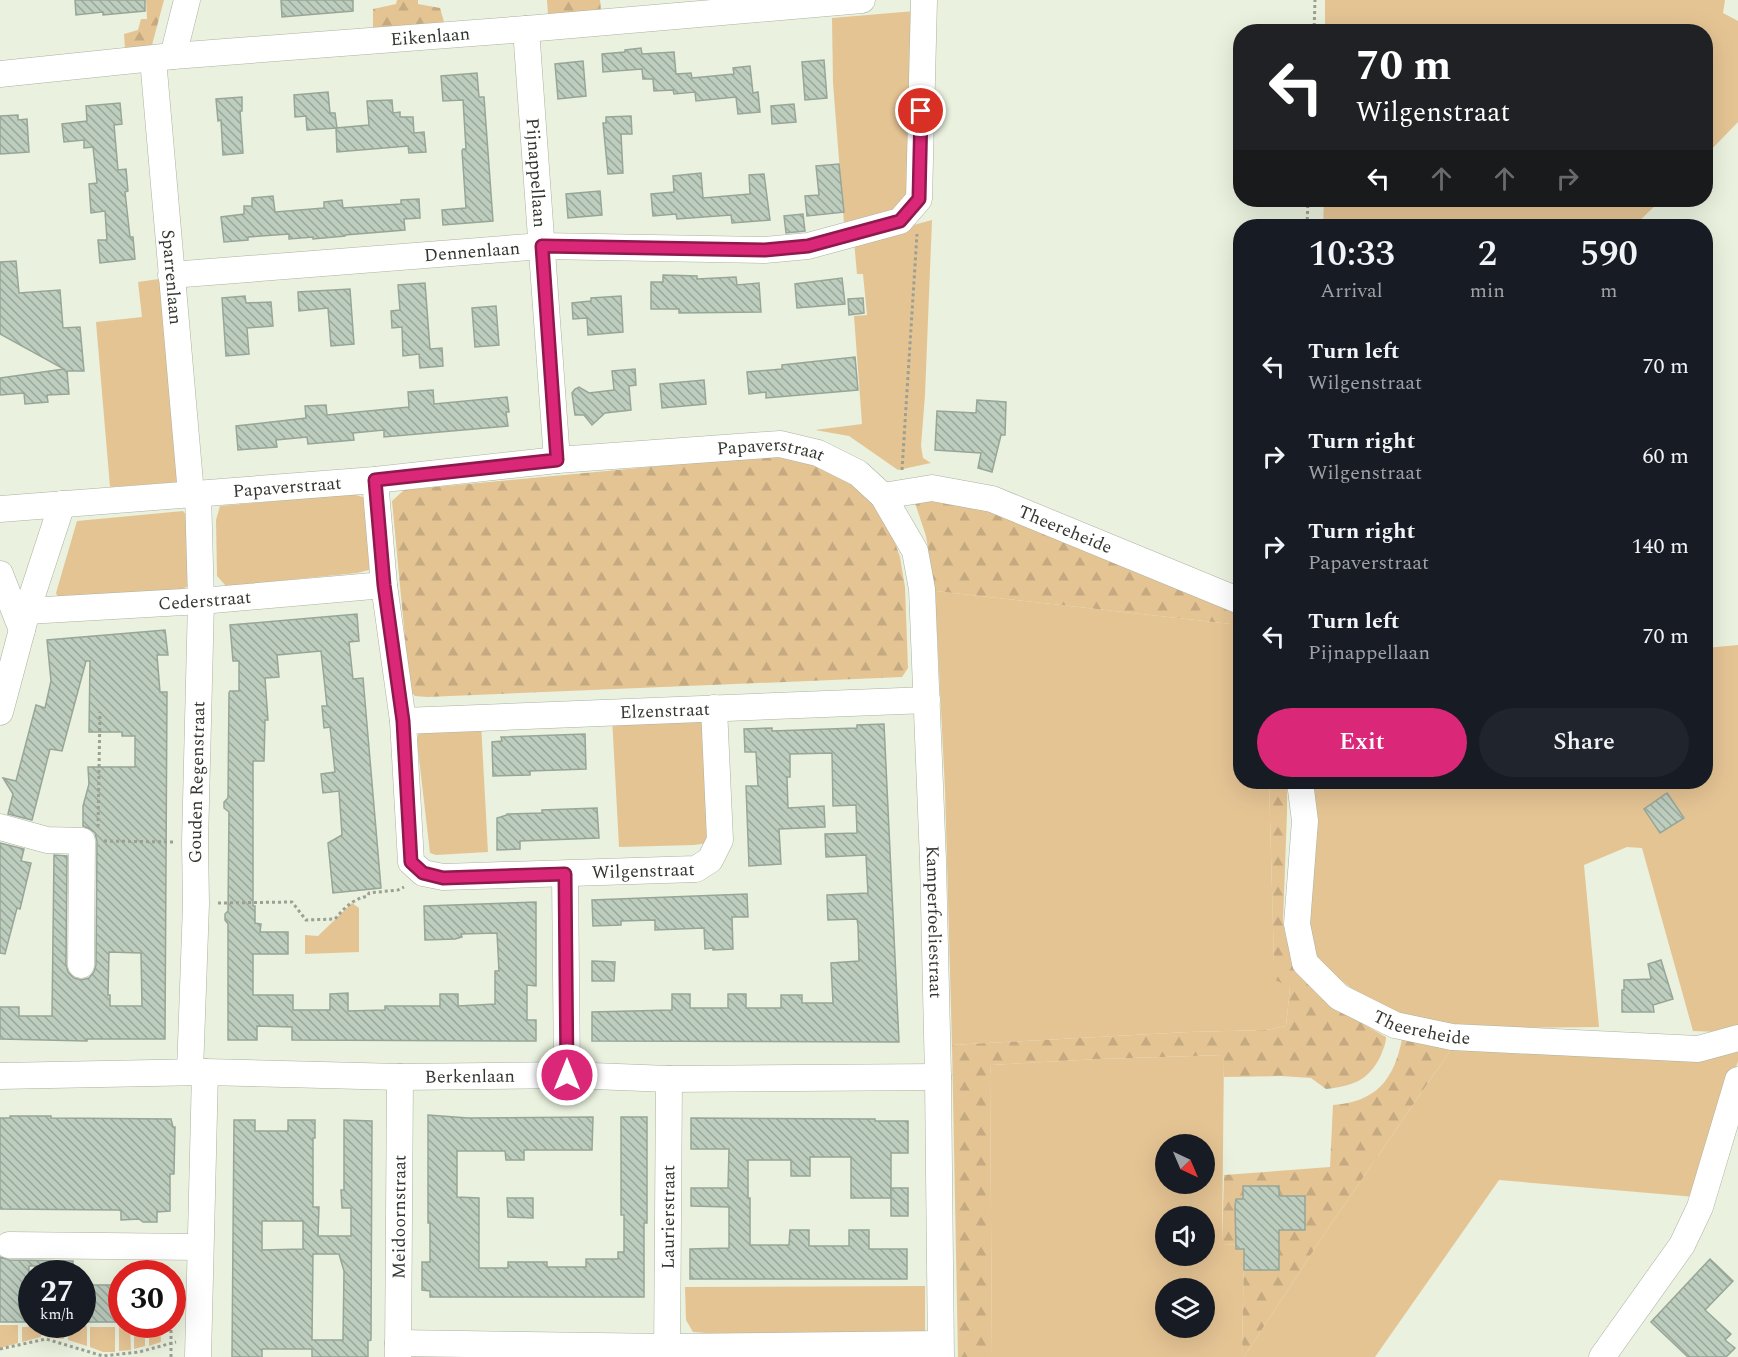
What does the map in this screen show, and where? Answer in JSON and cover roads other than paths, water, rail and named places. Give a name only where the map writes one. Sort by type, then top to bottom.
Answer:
[{"type":"street","name":"Sparrenlaan","points":[[187,0],[163,58],[171,275],[194,494]]},
{"type":"street","name":"Eikenlaan","points":[[0,74],[163,58],[862,0]]},
{"type":"street","name":"Dennenlaan","points":[[171,275],[542,246],[765,250],[808,246],[900,221],[919,199],[924,0]]},
{"type":"street","name":"Pijnappellaan","points":[[526,29],[557,460]]},
{"type":"street","name":"Papaverstraat","points":[[0,509],[375,480],[557,460],[780,444],[818,453],[858,472],[883,496]]},
{"type":"street","points":[[375,480],[384,585],[403,721]]},
{"type":"street","name":"Theereheide","points":[[883,496],[932,488],[992,499],[1233,599]]},
{"type":"street","name":"Gouden Regenstraat","points":[[194,494],[201,602],[195,842],[200,1247],[198,1346]]},
{"type":"street","name":"Kamperfoeliestraat","points":[[883,496],[915,551],[922,589],[938,1077],[940,1351]]},
{"type":"street","points":[[0,712],[25,620],[62,504]]},
{"type":"street","points":[[0,573],[25,620]]},
{"type":"street","name":"Cederstraat","points":[[25,620],[384,585]]},
{"type":"street","name":"Elzenstraat","points":[[403,721],[927,700]]},
{"type":"street","name":"Wilgenstraat","points":[[403,721],[411,862],[423,873],[443,878],[696,869],[710,860],[720,840],[714,708]]},
{"type":"street","name":"Theereheide","points":[[1301,789],[1305,821],[1297,924],[1305,963],[1339,997],[1395,1025],[1452,1037],[1698,1049],[1738,1038]]},
{"type":"street","points":[[0,828],[47,840],[90,841],[81,965]]},
{"type":"street","points":[[565,874],[567,1075]]},
{"type":"street","name":"Berkenlaan","points":[[0,1076],[197,1072],[400,1077],[567,1075],[669,1079],[938,1077]]},
{"type":"street","name":"Meidoornstraat","points":[[398,1350],[400,1077]]},
{"type":"street","name":"Laurierstraat","points":[[668,1352],[669,1079]]},
{"type":"street","points":[[1602,1357],[1682,1245],[1700,1207],[1738,1080]]},
{"type":"street","points":[[9,1245],[200,1247]]},
{"type":"street","points":[[398,1350],[940,1351]]}]
